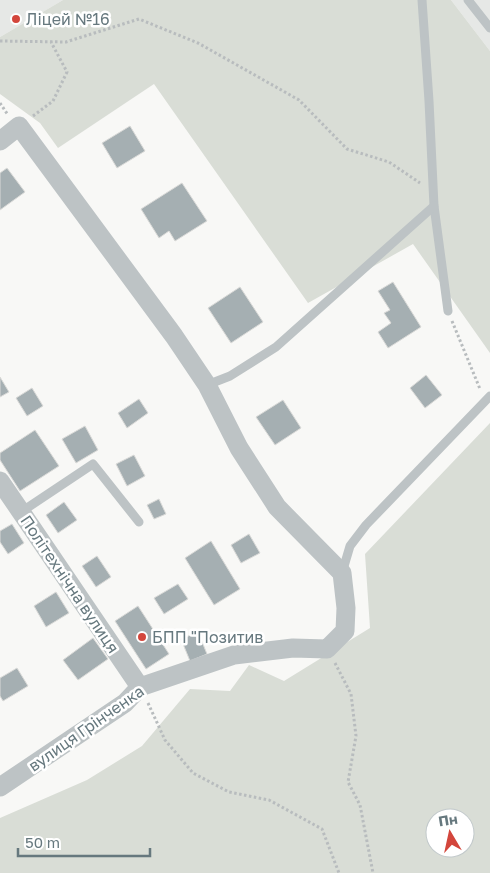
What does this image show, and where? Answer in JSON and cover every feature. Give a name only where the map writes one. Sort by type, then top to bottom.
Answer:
[{"type":"street","points":[[0,141],[19,126],[174,336],[207,385],[238,448],[278,507],[342,573],[346,608],[345,632],[327,649]]},
{"type":"street","name":"Політехнічна вулиця","points":[[0,481],[140,687]]},
{"type":"street","name":"вулиця Грінченка","points":[[0,787],[126,703],[140,687],[234,655],[293,648],[327,649]]},
{"type":"lane","points":[[422,0],[434,206],[448,311]]},
{"type":"lane","points":[[468,0],[490,28]]},
{"type":"lane","points":[[207,385],[230,376],[276,347],[434,206]]},
{"type":"lane","points":[[342,573],[350,546],[366,525],[487,399]]},
{"type":"lane","points":[[21,512],[93,464],[139,522]]},
{"type":"path","points":[[0,41],[66,42],[139,19],[198,43],[299,100],[347,149],[389,162],[433,192]]},
{"type":"path","points":[[19,126],[53,101],[67,72],[52,42]]},
{"type":"path","points":[[448,311],[487,399]]},
{"type":"path","points":[[327,649],[351,694],[356,736],[348,782],[360,805],[373,873]]},
{"type":"path","points":[[140,687],[166,740],[193,772],[229,792],[269,800],[322,829],[338,873]]},
{"type":"shaded area","name":"Ліцей №16","points":[[0,0],[63,0],[0,37]]},
{"type":"shaded area","points":[[63,0],[451,0],[490,51],[490,353],[413,244],[308,303],[154,84],[58,148],[40,123],[0,94],[0,37]]},
{"type":"shaded area","points":[[451,0],[490,0],[490,51]]},
{"type":"shaded area","points":[[490,423],[490,873],[0,873],[0,818],[87,780],[142,746],[190,689],[230,691],[249,665],[284,681],[370,628],[365,554]]},
{"type":"building","points":[[130,126],[145,151],[117,168],[102,143]]},
{"type":"building","points":[[7,168],[25,192],[0,210],[0,173]]},
{"type":"building","points":[[182,183],[207,221],[175,241],[169,231],[159,238],[141,209]]},
{"type":"building","points":[[393,282],[421,327],[388,348],[378,332],[391,323],[384,313],[390,310],[378,291]]},
{"type":"building","points":[[240,287],[263,322],[231,343],[208,308]]},
{"type":"building","points":[[426,375],[442,395],[425,408],[410,388]]},
{"type":"building","points":[[0,377],[9,392],[0,397]]},
{"type":"building","points":[[32,388],[43,406],[27,416],[16,398]]},
{"type":"building","points":[[139,399],[148,413],[127,428],[118,413]]},
{"type":"building","points":[[283,400],[301,428],[275,445],[256,417]]},
{"type":"building","points":[[85,426],[98,450],[76,463],[62,439]]},
{"type":"building","points":[[35,430],[59,466],[20,491],[0,460],[0,453]]},
{"type":"building","points":[[134,455],[145,476],[127,486],[116,464]]},
{"type":"building","points":[[159,499],[166,514],[154,519],[147,505]]},
{"type":"building","points":[[64,502],[77,520],[58,533],[46,515]]},
{"type":"building","points":[[12,524],[24,543],[8,554],[0,542],[0,531]]},
{"type":"building","points":[[249,534],[260,553],[241,563],[231,545]]},
{"type":"building","points":[[211,541],[240,589],[214,605],[185,558]]},
{"type":"building","points":[[97,556],[111,577],[96,587],[82,566]]},
{"type":"building","points":[[178,584],[188,599],[164,614],[154,598]]},
{"type":"building","points":[[56,592],[69,613],[46,627],[34,606]]},
{"type":"building","name":"БПП \"Позитив","points":[[138,606],[169,654],[146,669],[115,621]]},
{"type":"building","points":[[198,632],[207,654],[190,661],[181,639]]},
{"type":"building","points":[[93,638],[108,659],[78,680],[63,660]]},
{"type":"building","points":[[17,668],[28,686],[3,701],[0,696],[0,678]]},
{"type":"place","name":"Ліцей №16","points":[[16,19]]},
{"type":"place","name":"БПП \"Позитив","points":[[142,637]]}]
